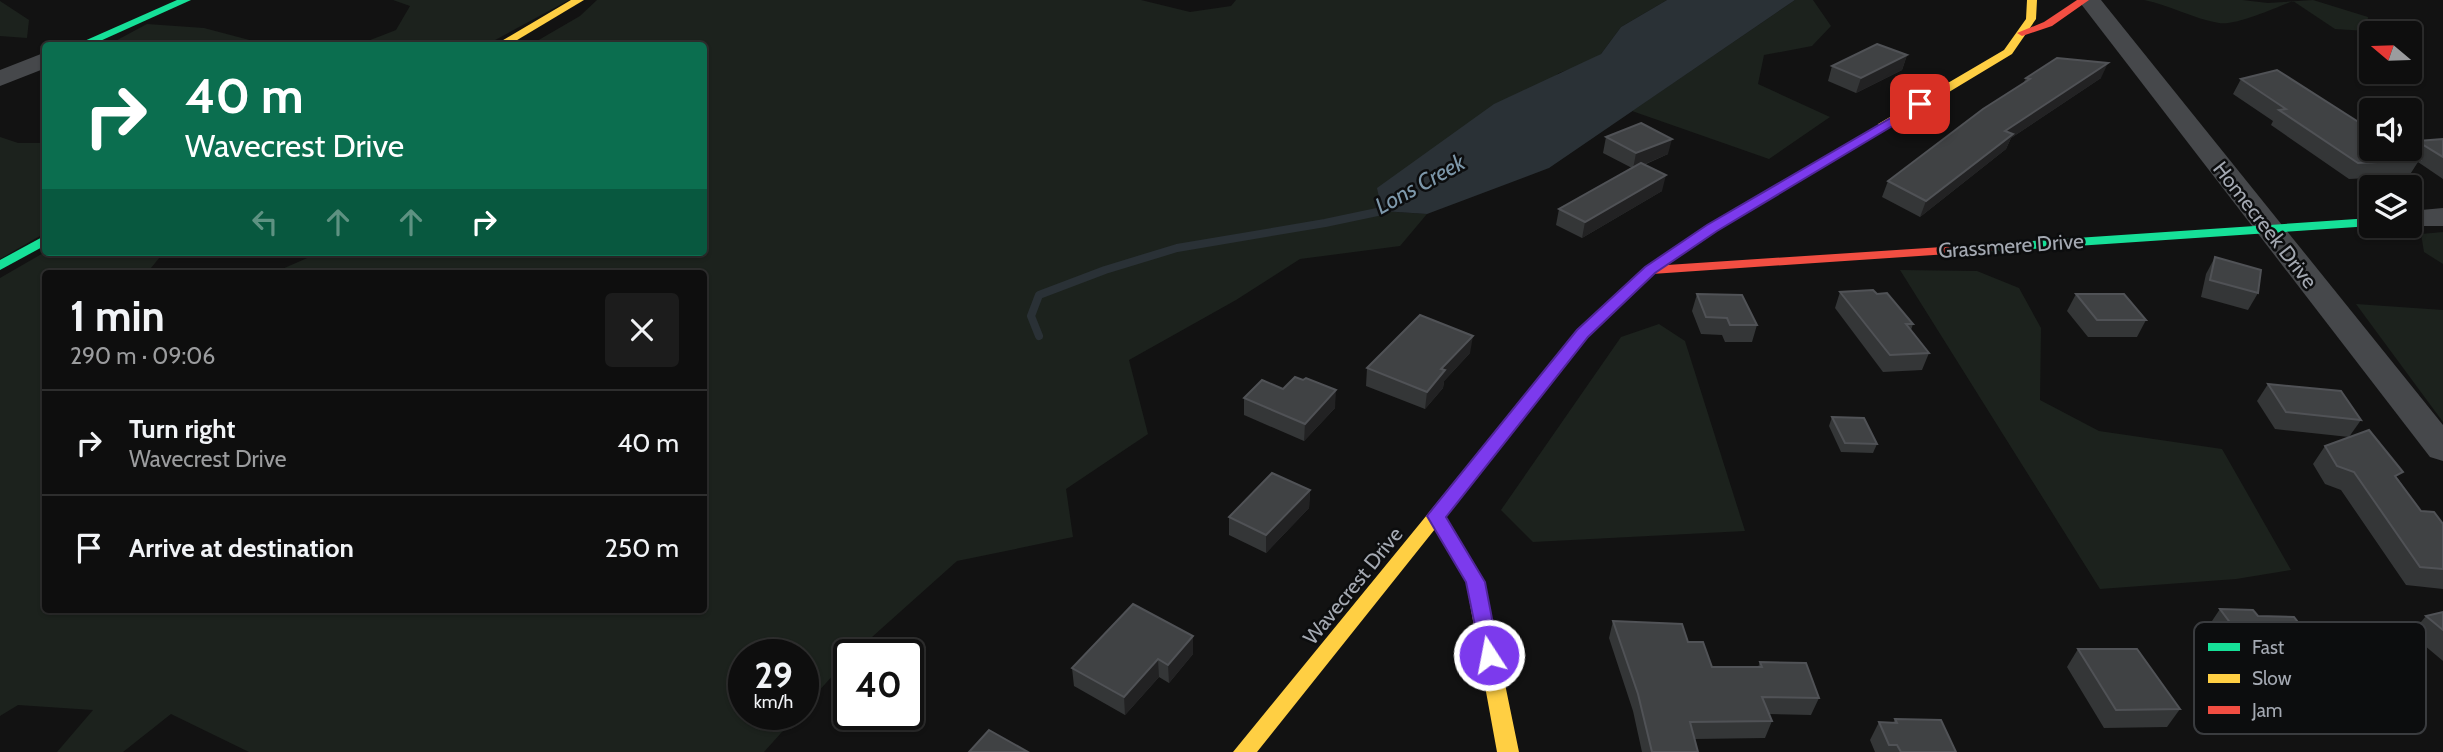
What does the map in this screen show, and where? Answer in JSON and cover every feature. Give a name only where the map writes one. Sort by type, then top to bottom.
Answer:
[{"type":"street","points":[[87,42],[186,0]]},
{"type":"street","points":[[505,42],[579,0]]},
{"type":"street","name":"Wavecrest Drive","points":[[1244,752],[1583,334],[1650,270],[1712,228],[2008,52],[2031,19],[2032,0]]},
{"type":"street","points":[[2022,33],[2048,24],[2086,0]]},
{"type":"street","name":"Homecreek Drive","points":[[2086,0],[2443,449]]},
{"type":"street","points":[[0,79],[42,61]]},
{"type":"street","points":[[2422,218],[2443,217]]},
{"type":"street","name":"Grassmere Drive","points":[[1650,270],[2359,223]]},
{"type":"street","points":[[0,266],[42,241]]},
{"type":"street","points":[[1436,516],[1475,582],[1508,752]]},
{"type":"shaded area","points":[[393,0],[569,0],[492,42],[365,42],[396,30],[410,6]]},
{"type":"shaded area","points":[[597,0],[1141,0],[1190,12],[1231,6],[1236,0],[1667,0],[1621,27],[1601,54],[1585,64],[1559,73],[1382,211],[1427,214],[1400,246],[1300,259],[1236,300],[1129,360],[1148,434],[1066,489],[1073,537],[957,561],[870,639],[833,639],[833,675],[819,691],[819,639],[728,639],[728,730],[784,730],[764,752],[249,752],[171,714],[123,752],[57,752],[93,710],[18,705],[0,716],[0,278],[42,254],[42,256],[161,256],[151,268],[158,270],[42,270],[42,613],[707,613],[707,270],[280,270],[312,256],[707,256],[707,42],[535,42],[580,16]]},
{"type":"shaded area","points":[[1795,0],[1813,0],[1831,26],[1812,46],[1764,55],[1758,84],[1830,117],[1769,159],[1632,111]]},
{"type":"shaded area","points":[[2144,0],[2242,0],[2268,3],[2292,1],[2245,19],[2219,23]]},
{"type":"shaded area","points":[[2313,0],[2368,17],[2368,21],[2359,21],[2359,30],[2335,29],[2293,1]]},
{"type":"shaded area","points":[[0,1],[29,20],[27,38],[0,36]]},
{"type":"shaded area","points":[[147,24],[204,28],[257,42],[113,42]]},
{"type":"shaded area","points":[[0,137],[18,143],[42,143],[42,235],[0,259]]},
{"type":"shaded area","points":[[2443,232],[2443,264],[2424,252],[2422,234]]},
{"type":"shaded area","points":[[1900,270],[1977,271],[2019,288],[2041,328],[2040,400],[2099,431],[2222,449],[2291,570],[2236,579],[2100,589]]},
{"type":"shaded area","points":[[2356,304],[2443,310],[2443,422]]},
{"type":"shaded area","points":[[1659,324],[1685,341],[1745,531],[1533,542],[1501,510],[1621,337]]},
{"type":"water","points":[[1667,0],[1795,0],[1549,168],[1427,214],[1382,211],[1377,188],[1494,104],[1601,54],[1621,27]]},
{"type":"building","points":[[1877,44],[1907,55],[1861,78],[1832,66]]},
{"type":"building","points":[[2057,58],[2108,63],[2005,131],[2013,134],[1926,201],[1888,181],[1983,109]]},
{"type":"building","points":[[2277,70],[2359,122],[2359,161],[2399,161],[2358,163],[2279,110],[2286,109],[2241,79]]},
{"type":"building","points":[[1641,123],[1672,139],[1636,153],[1606,137]]},
{"type":"building","points":[[2443,139],[2443,157],[2422,144],[2422,141]]},
{"type":"building","points":[[1641,163],[1666,175],[1585,222],[1559,209]]},
{"type":"building","points":[[2215,257],[2261,270],[2258,293],[2210,280]]},
{"type":"building","points":[[1873,290],[1877,294],[1887,293],[1913,324],[1906,324],[1929,353],[1890,355],[1840,292]]},
{"type":"building","points":[[1697,294],[1742,295],[1757,325],[1730,325],[1727,318],[1706,317]]},
{"type":"building","points":[[2076,294],[2124,294],[2146,320],[2097,320]]},
{"type":"building","points":[[1420,315],[1473,336],[1441,369],[1445,370],[1427,392],[1367,368]]},
{"type":"building","points":[[1295,377],[1303,380],[1306,378],[1336,390],[1305,424],[1244,398],[1262,380],[1283,389]]},
{"type":"building","points":[[2268,384],[2341,391],[2361,420],[2286,412]]},
{"type":"building","points":[[1832,417],[1864,418],[1877,444],[1845,443]]},
{"type":"building","points":[[2369,430],[2403,472],[2395,476],[2421,511],[2434,512],[2443,524],[2443,569],[2420,567],[2354,472],[2337,466],[2325,446]]},
{"type":"building","points":[[1272,473],[1310,490],[1266,535],[1229,517]]},
{"type":"building","points":[[1133,604],[1193,636],[1168,665],[1158,659],[1124,697],[1072,668]]},
{"type":"building","points":[[2220,609],[2253,610],[2258,616],[2294,617],[2298,622],[2230,622]]},
{"type":"building","points":[[2443,612],[2443,630],[2426,616]]},
{"type":"building","points":[[1613,621],[1682,624],[1688,642],[1703,642],[1712,667],[1762,667],[1760,662],[1806,663],[1819,698],[1762,697],[1772,721],[1690,722],[1698,752],[1652,752],[1638,694]]},
{"type":"building","points":[[2078,649],[2137,649],[2180,709],[2116,710]]},
{"type":"building","points":[[1895,719],[1941,720],[1956,752],[1901,752],[1897,745],[1889,745],[1879,722],[1897,723]]},
{"type":"building","points":[[989,730],[1028,752],[969,752]]},
{"type":"waterway","name":"Lons Creek","points":[[1039,336],[1031,316],[1039,295],[1105,270],[1177,248],[1325,223],[1382,211],[1390,205]]},
{"type":"traffic: fast","points":[[87,42],[186,0]]},
{"type":"traffic: fast","points":[[1554,370],[1583,334],[1650,270],[1712,228],[1882,127]]},
{"type":"traffic: fast","points":[[1988,248],[2359,223]]},
{"type":"traffic: fast","points":[[0,266],[42,241]]},
{"type":"traffic: slow","points":[[505,42],[579,0]]},
{"type":"traffic: slow","points":[[1882,127],[2008,52],[2031,19],[2032,0]]},
{"type":"traffic: slow","points":[[1244,752],[1554,370]]},
{"type":"traffic: slow","points":[[1436,516],[1475,582],[1508,752]]},
{"type":"traffic: jam","points":[[2022,33],[2048,24],[2084,0]]},
{"type":"traffic: jam","points":[[1652,270],[1988,248]]},
{"type":"route","points":[[1489,655],[1475,582],[1436,516],[1583,334],[1650,270],[1712,228],[1920,104]]}]
